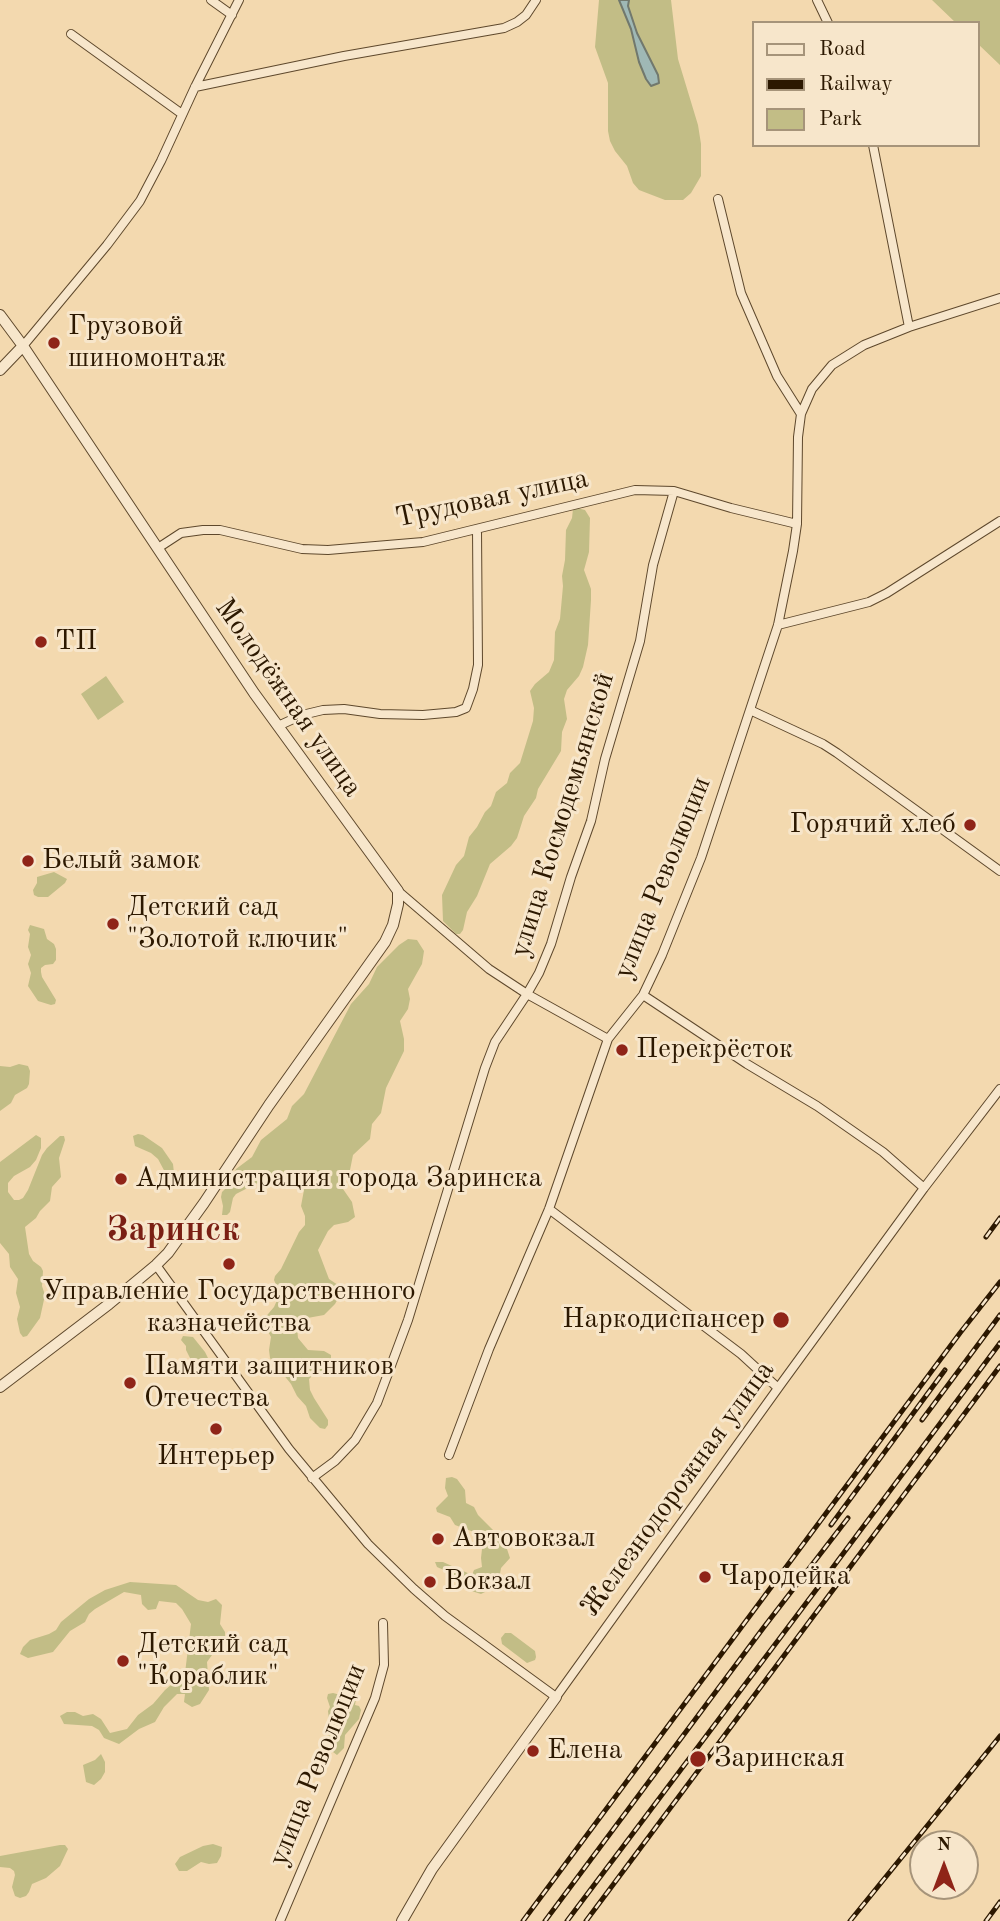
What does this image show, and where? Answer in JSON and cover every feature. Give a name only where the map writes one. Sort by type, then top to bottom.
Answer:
[{"type":"street","points":[[211,0],[232,15]]},
{"type":"street","points":[[0,370],[107,245],[139,201],[239,0]]},
{"type":"street","points":[[195,87],[344,56],[503,28],[526,15],[536,0]]},
{"type":"street","points":[[817,0],[827,21]]},
{"type":"street","points":[[71,34],[183,114]]},
{"type":"street","points":[[873,147],[909,327]]},
{"type":"street","points":[[718,199],[741,293],[777,376],[801,414]]},
{"type":"street","name":"улица Революции","points":[[449,1455],[493,1337],[549,1209],[608,1039],[643,995],[701,858],[778,625],[797,524],[798,438],[801,414],[812,389],[832,365],[864,345],[909,327],[1000,298]]},
{"type":"street","name":"Молодёжная улица","points":[[0,316],[23,345],[254,693],[398,891],[489,969],[527,994],[608,1039]]},
{"type":"street","name":"Трудовая улица","points":[[158,548],[181,533],[203,530],[220,530],[302,549],[328,550],[423,542],[635,490],[674,491],[797,524]]},
{"type":"street","name":"улица Космодемьянской","points":[[312,1478],[355,1440],[377,1403],[408,1320],[485,1068],[495,1042],[539,973],[551,944],[570,877],[591,821],[605,759],[640,642],[653,565],[674,491]]},
{"type":"street","points":[[778,625],[869,602],[1000,522]]},
{"type":"street","points":[[278,726],[302,715],[323,710],[344,709],[380,715],[423,715],[456,712],[466,708],[478,665],[477,529]]},
{"type":"street","points":[[750,710],[837,753],[1000,871]]},
{"type":"street","points":[[0,1387],[156,1265],[180,1237],[269,1105],[385,942],[393,925],[398,891]]},
{"type":"street","points":[[643,995],[747,1064],[817,1106],[883,1152],[924,1188]]},
{"type":"street","name":"Железнодорожная улица","points":[[402,1921],[432,1869],[778,1388],[1000,1089]]},
{"type":"street","points":[[549,1209],[741,1354],[778,1388]]},
{"type":"street","points":[[156,1265],[312,1478],[368,1544],[445,1616],[556,1698]]},
{"type":"street","name":"улица Революции","points":[[280,1921],[375,1698],[384,1665],[383,1623]]},
{"type":"green space","points":[[599,0],[619,0],[631,29],[639,62],[651,85],[658,75],[637,33],[628,6],[629,0],[671,0],[678,59],[701,144],[701,176],[691,193],[683,200],[665,200],[639,190],[610,141],[608,83],[595,47]]},
{"type":"green space","points":[[932,0],[1000,0],[1000,65],[979,45],[979,21],[954,21]]},
{"type":"green space","points":[[573,509],[585,510],[590,518],[589,552],[584,570],[591,589],[591,600],[588,645],[583,667],[564,699],[567,719],[562,732],[561,751],[524,816],[517,838],[490,864],[477,896],[467,912],[463,930],[456,934],[443,921],[442,895],[456,865],[464,856],[469,837],[491,806],[496,792],[507,783],[510,773],[520,763],[533,721],[534,708],[530,691],[549,672],[554,660],[555,632],[560,619],[566,530]]},
{"type":"green space","points":[[106,676],[124,702],[98,720],[81,694]]},
{"type":"green space","points":[[54,872],[67,879],[65,883],[48,897],[34,895],[37,877]]},
{"type":"green space","points":[[30,925],[44,929],[47,939],[56,949],[56,960],[53,964],[41,968],[42,977],[56,1000],[55,1004],[38,1001],[28,986],[31,973],[28,964],[31,955],[28,947]]},
{"type":"green space","points":[[408,939],[417,940],[424,951],[422,964],[408,989],[408,1009],[400,1021],[404,1051],[386,1088],[381,1113],[372,1124],[370,1139],[353,1155],[343,1184],[343,1189],[352,1202],[355,1217],[348,1222],[334,1225],[318,1250],[329,1279],[341,1290],[340,1295],[324,1315],[302,1319],[297,1328],[298,1338],[308,1350],[324,1351],[331,1355],[325,1371],[309,1379],[310,1390],[328,1420],[325,1429],[320,1428],[310,1418],[306,1406],[270,1358],[271,1337],[263,1320],[279,1296],[275,1276],[305,1225],[301,1206],[303,1186],[289,1175],[275,1174],[236,1194],[227,1215],[222,1215],[221,1197],[236,1169],[252,1157],[261,1140],[287,1119],[292,1106],[304,1094],[351,1004],[369,984],[377,967]]},
{"type":"green space","points":[[0,1066],[28,1066],[29,1084],[0,1111]]},
{"type":"green space","points":[[138,1134],[162,1148],[173,1164],[174,1173],[166,1174],[158,1159],[135,1146],[133,1136]]},
{"type":"green space","points":[[36,1135],[41,1138],[41,1148],[36,1160],[8,1183],[8,1192],[14,1200],[23,1198],[47,1148],[60,1136],[64,1136],[65,1140],[59,1158],[61,1177],[52,1187],[50,1201],[25,1227],[29,1254],[43,1271],[42,1286],[45,1295],[40,1318],[27,1336],[23,1337],[17,1319],[20,1307],[16,1293],[18,1279],[10,1267],[9,1254],[0,1243],[0,1162]]},
{"type":"green space","points":[[183,1336],[193,1337],[205,1352],[211,1364],[209,1377],[201,1374],[194,1366],[181,1340]]},
{"type":"green space","points":[[446,1478],[457,1479],[465,1490],[466,1503],[474,1507],[478,1515],[498,1535],[507,1540],[510,1558],[501,1568],[500,1574],[485,1582],[485,1592],[481,1594],[459,1587],[435,1562],[443,1562],[472,1575],[474,1570],[482,1567],[482,1549],[474,1532],[455,1525],[450,1517],[437,1512],[436,1508],[448,1496]]},
{"type":"green space","points":[[130,1582],[176,1585],[198,1600],[208,1602],[216,1599],[222,1605],[220,1624],[225,1632],[225,1640],[220,1650],[207,1662],[209,1690],[200,1704],[192,1707],[184,1702],[185,1694],[177,1694],[164,1707],[155,1722],[139,1729],[119,1744],[104,1738],[99,1730],[92,1726],[64,1724],[60,1716],[67,1712],[83,1716],[93,1714],[101,1719],[110,1733],[127,1729],[138,1715],[185,1673],[191,1624],[176,1603],[159,1601],[156,1609],[148,1610],[142,1604],[141,1595],[124,1592],[89,1614],[85,1622],[70,1631],[53,1652],[28,1658],[20,1654],[30,1640],[56,1630],[61,1622],[89,1599],[105,1590]]},
{"type":"green space","points":[[505,1633],[511,1633],[535,1651],[535,1660],[527,1663],[502,1644],[501,1638]]},
{"type":"green space","points":[[328,1694],[356,1699],[355,1705],[361,1710],[359,1719],[345,1735],[344,1748],[337,1755],[329,1749],[326,1729],[330,1707],[327,1698]]},
{"type":"green space","points":[[101,1754],[105,1762],[105,1772],[94,1785],[86,1782],[83,1765]]},
{"type":"green space","points":[[213,1844],[222,1847],[217,1863],[201,1862],[187,1871],[179,1871],[175,1864],[180,1857]]},
{"type":"green space","points":[[65,1845],[68,1849],[60,1866],[46,1878],[32,1884],[26,1896],[15,1896],[12,1887],[14,1871],[0,1867],[0,1856]]},
{"type":"water","points":[[619,0],[629,0],[628,6],[637,33],[658,75],[659,83],[651,86],[646,79]]},
{"type":"railway","points":[[986,1237],[1000,1218]]},
{"type":"railway","points":[[523,1921],[1000,1282]]},
{"type":"railway","points":[[922,1420],[1000,1315]]},
{"type":"railway","points":[[567,1921],[1000,1343]]},
{"type":"railway","points":[[586,1921],[1000,1366]]},
{"type":"railway","points":[[831,1525],[945,1370]]},
{"type":"railway","points":[[545,1921],[848,1518]]},
{"type":"railway","points":[[850,1921],[1000,1736]]},
{"type":"railway","points":[[986,1921],[1000,1902]]},
{"type":"place","name":"Грузовой шиномонтаж","points":[[54,343]]},
{"type":"place","name":"ТП","points":[[41,642]]},
{"type":"place","name":"Горячий хлеб","points":[[970,825]]},
{"type":"place","name":"Белый замок","points":[[28,861]]},
{"type":"place","name":"Детский сад \"Золотой ключик\"","points":[[113,924]]},
{"type":"place","name":"Перекрёсток","points":[[622,1050]]},
{"type":"place","name":"Администрация города Заринска","points":[[121,1179]]},
{"type":"place","name":"Управление Государственного казначейства","points":[[229,1264]]},
{"type":"place","name":"Наркодиспансер","points":[[781,1320]]},
{"type":"place","name":"Памяти защитников Отечества","points":[[130,1383]]},
{"type":"place","name":"Интерьер","points":[[216,1429]]},
{"type":"place","name":"Автовокзал","points":[[438,1539]]},
{"type":"place","name":"Чародейка","points":[[705,1577]]},
{"type":"place","name":"Вокзал","points":[[430,1582]]},
{"type":"place","name":"Детский сад \"Кораблик\"","points":[[123,1661]]},
{"type":"place","name":"Елена","points":[[533,1751]]},
{"type":"place","name":"Заринская","points":[[698,1759]]},
{"type":"district","name":"Заринск","points":[[173,1231]]}]
